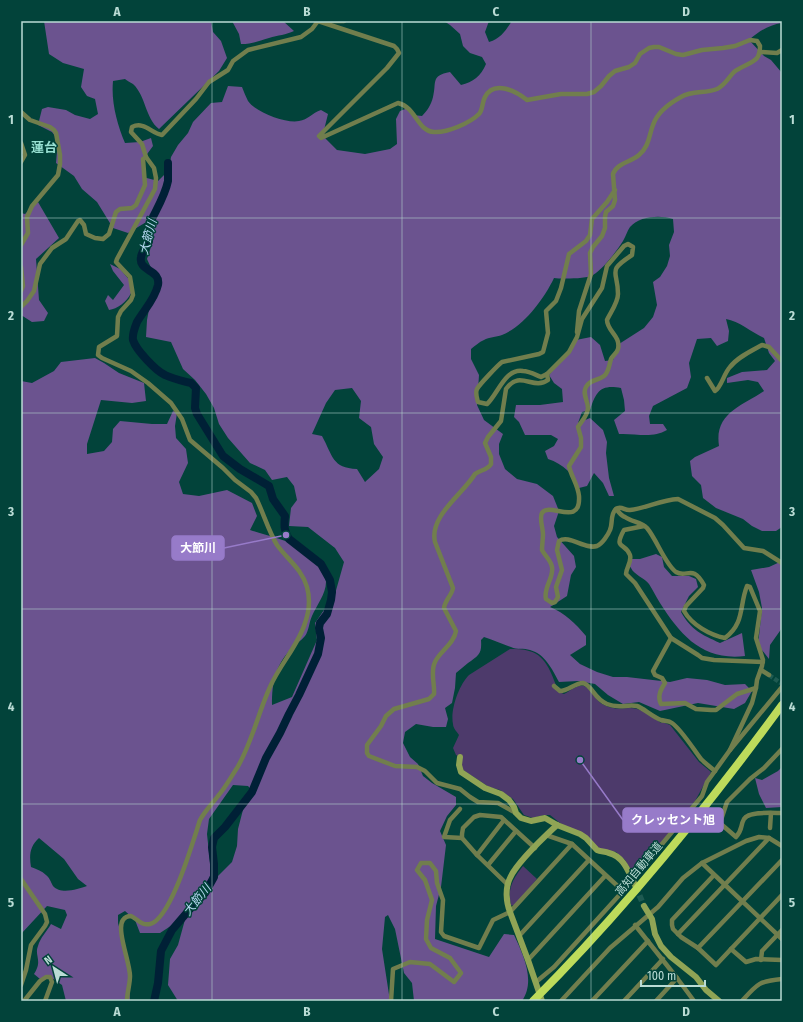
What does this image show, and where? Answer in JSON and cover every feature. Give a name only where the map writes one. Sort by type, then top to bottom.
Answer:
[{"type":"highway","name":"高知自動車道","points":[[533,1001],[600,930],[649,875],[706,806],[782,705]]},
{"type":"highway","points":[[541,1001],[623,910],[687,835],[782,712]]},
{"type":"street","points":[[318,21],[344,21]]},
{"type":"street","points":[[318,21],[394,46],[399,53],[387,68],[319,136],[321,138],[398,103],[409,109],[423,127],[433,132],[450,130],[472,119],[480,113],[484,97],[493,90],[501,88],[509,88],[527,100],[561,94],[587,94],[594,92],[615,71],[629,67],[635,63],[640,54],[649,48],[659,47],[676,54],[683,55],[702,50],[735,46],[754,40],[760,46],[760,52],[757,58],[733,73],[724,85],[710,91],[696,92],[685,95],[662,111],[652,126],[646,147],[640,154],[621,164],[614,170],[615,200],[613,206],[606,212],[605,228],[602,236],[590,253],[591,274],[579,311],[577,337]]},
{"type":"street","points":[[127,1001],[130,975],[122,942],[122,920],[131,916],[140,923],[151,924],[158,918],[174,893],[200,820],[219,795],[246,751],[276,673],[295,646],[302,633],[309,603],[307,586],[304,579],[296,566],[276,544],[252,492],[235,480],[190,440],[182,419],[171,403],[148,383],[131,371],[102,358],[98,354],[99,347],[117,336],[118,317],[121,311],[131,300],[132,295],[130,277],[116,262],[155,189],[156,178],[154,168],[146,158],[142,144],[131,132],[132,128],[136,126],[145,126],[162,135],[196,99],[209,82],[228,70],[233,61],[243,53],[248,50],[301,37],[312,29],[318,21]]},
{"type":"street","points":[[760,52],[777,53],[782,50]]},
{"type":"street","points":[[21,112],[30,120],[50,127],[54,130],[56,133],[60,155],[58,175],[32,206],[27,217],[28,233],[21,246]]},
{"type":"street","points":[[21,144],[25,155],[21,162]]},
{"type":"street","points":[[21,307],[27,302],[34,292],[40,264],[52,248],[66,239],[78,221],[80,220],[84,225],[86,234],[95,238],[103,239],[109,234],[116,212],[120,209],[132,208],[136,205],[145,185],[146,179],[142,163],[146,158]]},
{"type":"street","points":[[614,190],[608,202],[592,219],[590,235],[586,241],[569,254],[562,288],[556,301],[546,314],[548,333],[543,352],[502,362],[476,390],[478,402],[488,404],[504,381],[516,371],[524,371],[541,377],[547,374],[569,352],[577,337],[582,319],[602,288],[606,266],[624,246],[628,244],[633,247],[632,255],[619,263],[615,269],[614,274],[618,294],[607,320],[607,324],[615,334],[618,342],[618,350],[612,358],[606,374],[601,378],[590,382],[585,390],[588,409],[578,427],[581,447],[569,466],[577,486],[578,504],[571,512],[548,509],[544,511],[542,515],[542,550],[550,560],[552,567],[550,581],[545,594],[547,600],[554,602],[557,599],[556,587],[562,570],[557,550],[559,541],[565,539],[589,546],[598,546],[601,544],[610,529],[613,513],[616,509],[622,508],[629,510],[678,499],[714,518],[723,525],[744,548],[763,551],[782,563]]},
{"type":"street","points":[[21,267],[23,286],[21,291]]},
{"type":"street","points":[[707,378],[715,391],[719,389],[730,366],[740,358],[762,345],[769,347],[782,361]]},
{"type":"street","points":[[547,374],[548,380],[543,383],[539,384],[514,380],[506,389],[501,421],[485,441],[492,464],[488,468],[479,471],[476,474],[444,511],[436,528],[434,537],[435,542],[453,588],[444,608],[456,631],[453,639],[434,664],[434,694],[430,699],[394,709],[389,712],[367,745],[366,749],[369,756],[378,760],[395,766],[417,767],[425,771],[437,783],[460,789],[478,802],[498,803],[504,805],[521,818],[528,821],[538,821],[545,818],[557,825],[580,834],[597,850],[608,852],[622,860],[636,887]]},
{"type":"street","points":[[616,509],[624,517],[644,526],[657,542],[675,571],[679,573],[692,572],[699,576],[704,585],[703,588],[686,606],[684,611],[688,617],[698,625],[718,636],[725,638],[732,632],[738,623],[744,604],[747,586],[750,587],[760,611],[756,638],[763,662],[749,710],[730,750]]},
{"type":"street","points":[[644,526],[624,530],[619,539],[620,543],[630,556],[630,562],[626,574],[635,582],[671,638],[702,658],[714,660],[763,662]]},
{"type":"street","points":[[671,638],[653,671],[655,675],[662,678],[665,683],[660,690],[659,695],[661,704],[685,703],[696,708],[716,710],[737,694],[756,688]]},
{"type":"street","points":[[761,670],[769,675]]},
{"type":"street","points":[[554,686],[560,691],[564,691],[580,683],[586,684],[590,687],[598,699],[605,704],[615,707],[639,707],[661,720],[672,723],[690,743],[702,760],[715,771]]},
{"type":"street","points":[[642,868],[702,796],[707,782],[730,750],[782,686]]},
{"type":"street","points":[[782,749],[727,802],[721,824],[736,837],[741,832],[745,818],[748,815],[782,813]]},
{"type":"street","points":[[460,757],[459,765],[461,772],[485,788],[501,794],[509,800],[516,813]]},
{"type":"street","points":[[460,809],[450,820],[444,837],[462,838]]},
{"type":"street","points":[[770,828],[771,813]]},
{"type":"street","points":[[508,885],[462,838],[463,828],[474,817],[480,815],[501,817],[535,848]]},
{"type":"street","points":[[477,855],[504,820]]},
{"type":"street","points":[[541,1001],[537,985],[507,904],[508,885],[510,879],[522,861],[557,825]]},
{"type":"street","points":[[488,865],[516,831]]},
{"type":"street","points":[[537,985],[623,891],[588,861],[572,844],[546,835]]},
{"type":"street","points":[[561,1001],[610,948],[649,913],[658,907],[683,878],[702,862],[746,840],[759,837],[769,838],[782,846]]},
{"type":"street","points":[[678,934],[769,838]]},
{"type":"street","points":[[391,1001],[393,969],[410,962],[430,964],[454,982],[461,973],[450,958],[431,948],[426,939],[427,920],[432,900],[425,880],[417,870],[421,862],[430,863],[436,871],[437,882],[444,900],[440,932],[444,936],[479,948],[493,920],[510,912],[572,844]]},
{"type":"street","points":[[698,948],[782,860]]},
{"type":"street","points":[[519,936],[588,861]]},
{"type":"street","points":[[702,862],[782,939]]},
{"type":"street","points":[[714,875],[672,920],[672,925],[673,929],[678,934],[698,948],[716,965],[782,895]]},
{"type":"street","points":[[528,960],[605,876]]},
{"type":"street","points":[[21,879],[45,914],[47,922],[46,926],[31,945],[26,970],[21,985]]},
{"type":"street","points":[[644,906],[649,913],[654,925],[655,934],[661,946],[670,957],[696,977],[706,990],[719,1001]]},
{"type":"street","points":[[636,925],[693,999],[687,1001]]},
{"type":"street","points":[[762,960],[762,951],[782,930]]},
{"type":"street","points":[[592,1001],[648,940]]},
{"type":"street","points":[[731,949],[746,962],[751,960],[782,960]]},
{"type":"street","points":[[624,1001],[663,959]]},
{"type":"street","points":[[24,1001],[40,981],[46,977],[50,977],[52,982],[45,1001]]},
{"type":"street","points":[[656,1001],[677,978]]},
{"type":"street","points":[[742,1001],[758,984],[782,979]]},
{"type":"shaded area","points":[[44,21],[211,21],[213,32],[221,41],[227,58],[219,71],[159,129],[151,119],[141,95],[133,84],[125,79],[113,81],[115,113],[125,143],[140,142],[151,138],[153,146],[142,161],[143,177],[158,181],[169,170],[171,157],[178,145],[188,133],[193,122],[211,103],[222,102],[228,86],[242,87],[248,101],[252,105],[264,113],[279,119],[287,121],[302,120],[321,110],[328,114],[324,130],[325,138],[337,150],[365,154],[390,149],[397,144],[396,119],[400,111],[408,108],[413,115],[422,116],[431,103],[436,80],[439,75],[450,72],[461,85],[476,78],[482,72],[486,64],[482,57],[470,53],[463,46],[460,34],[444,21],[489,21],[485,32],[489,42],[500,36],[512,21],[782,21],[782,23],[764,29],[749,40],[764,56],[771,60],[782,73],[782,527],[776,531],[762,531],[743,519],[716,508],[703,498],[701,485],[692,476],[690,461],[695,457],[719,446],[719,435],[725,418],[739,406],[764,391],[758,382],[748,380],[727,383],[727,378],[742,372],[767,370],[775,361],[769,353],[764,338],[736,322],[726,319],[729,331],[728,341],[717,346],[711,338],[697,339],[689,363],[691,377],[687,388],[653,406],[649,416],[650,424],[663,424],[667,430],[661,433],[649,435],[619,434],[614,420],[625,411],[621,388],[604,388],[594,398],[590,410],[582,412],[578,423],[590,418],[603,430],[607,442],[606,453],[609,478],[614,496],[609,496],[603,483],[594,473],[587,486],[579,488],[574,478],[567,470],[548,459],[545,451],[554,446],[558,439],[551,435],[525,435],[519,422],[514,417],[516,405],[540,405],[563,402],[562,389],[554,383],[549,375],[576,340],[591,337],[600,345],[605,361],[613,360],[619,344],[644,328],[653,317],[657,305],[653,282],[660,277],[667,266],[670,256],[669,245],[674,232],[673,219],[650,217],[634,223],[613,255],[597,272],[593,275],[585,277],[568,279],[554,278],[539,303],[518,325],[502,335],[482,341],[471,349],[471,359],[479,375],[477,405],[484,420],[503,434],[499,444],[499,454],[505,469],[517,479],[537,484],[553,496],[559,511],[554,526],[557,537],[574,556],[576,567],[571,575],[567,596],[550,607],[570,619],[586,636],[586,645],[570,655],[580,664],[597,672],[613,677],[627,677],[670,682],[687,678],[707,680],[725,685],[745,684],[752,691],[745,703],[734,709],[698,703],[660,711],[639,702],[623,704],[608,695],[595,684],[578,681],[559,682],[544,658],[535,652],[528,649],[513,648],[484,637],[481,640],[479,654],[456,673],[452,703],[445,708],[448,719],[446,727],[433,727],[416,724],[405,732],[403,743],[410,757],[418,764],[423,776],[456,797],[456,805],[447,816],[440,831],[446,845],[441,887],[436,906],[435,939],[489,957],[504,934],[514,935],[524,959],[528,976],[528,985],[522,1001],[414,1001],[412,983],[404,973],[395,929],[388,915],[385,917],[382,949],[390,1001],[178,1001],[168,985],[170,959],[178,945],[186,916],[160,933],[140,933],[135,920],[125,911],[118,915],[118,923],[128,960],[130,1001],[66,1001],[62,985],[52,978],[40,979],[34,974],[38,965],[37,950],[40,940],[51,924],[61,929],[67,915],[65,910],[47,906],[21,934],[21,381],[32,383],[54,371],[61,362],[95,358],[119,373],[144,383],[146,401],[132,403],[101,400],[87,444],[87,454],[104,451],[112,442],[113,429],[120,421],[167,424],[173,411],[177,413],[175,426],[176,438],[186,449],[188,463],[179,482],[183,494],[199,496],[227,490],[252,503],[257,516],[250,530],[282,540],[302,549],[318,564],[326,581],[326,586],[312,616],[306,634],[286,655],[278,668],[274,682],[272,705],[292,697],[317,640],[315,623],[335,594],[344,562],[335,548],[308,527],[289,526],[291,508],[297,500],[294,486],[287,477],[272,480],[265,470],[250,463],[228,438],[219,424],[214,408],[206,394],[195,380],[183,369],[171,342],[146,337],[150,304],[159,285],[147,259],[153,241],[153,218],[128,233],[113,228],[97,202],[82,189],[74,176],[56,163],[58,140],[52,132],[38,125],[42,109],[48,107],[66,110],[75,115],[90,119],[98,114],[95,99],[87,96],[81,87],[84,69],[63,63],[49,54]],"holes":[[[352,388],[361,401],[359,418],[371,427],[374,444],[383,457],[379,469],[365,482],[357,469],[343,466],[334,460],[322,436],[312,434],[326,403],[335,390]],[[233,785],[248,786],[255,794],[244,806],[238,829],[237,846],[232,862],[207,887],[211,872],[207,834],[209,819]],[[39,838],[64,859],[78,879],[87,886],[65,891],[56,889],[47,876],[39,870],[31,867],[31,851]]]},
{"type":"shaded area","points":[[232,21],[283,21],[294,31],[255,42],[241,44],[239,34]]},
{"type":"shaded area","points":[[38,202],[59,238],[36,259],[39,300],[48,313],[44,321],[32,322],[21,315],[21,213],[25,214]]},
{"type":"shaded area","points":[[110,264],[120,269],[132,283],[131,293],[127,299],[118,307],[109,310],[105,301],[108,295],[113,300],[124,285],[113,271]]},
{"type":"shaded area","points":[[656,554],[662,557],[664,567],[672,576],[689,576],[696,579],[698,587],[689,596],[681,612],[689,624],[702,634],[720,643],[742,633],[745,656],[730,657],[705,650],[685,636],[676,626],[649,584],[635,573],[629,565],[628,559],[640,559]]},
{"type":"shaded area","points":[[782,561],[782,628],[770,645],[769,659],[758,645],[762,608],[759,592],[751,570],[769,567]]},
{"type":"shaded area","points":[[510,649],[527,650],[541,657],[545,662],[559,692],[564,694],[576,687],[584,686],[598,701],[604,705],[618,709],[637,709],[661,723],[670,725],[699,762],[711,772],[695,801],[635,874],[625,860],[616,852],[601,849],[550,815],[533,818],[524,815],[513,799],[500,790],[489,787],[463,770],[462,758],[456,755],[453,748],[459,735],[454,727],[452,718],[456,698],[465,679],[469,675]]},
{"type":"shaded area","points":[[782,767],[782,807],[766,808],[759,794],[755,778],[762,780]]},
{"type":"shaded area","points":[[523,866],[537,879],[514,906],[511,905],[510,889],[516,875]]},
{"type":"waterway","name":"大節川","points":[[154,1001],[158,983],[161,951],[172,930],[205,893],[214,877],[212,847],[214,838],[225,827],[252,792],[266,758],[299,695],[318,654],[321,638],[319,628],[320,623],[327,614],[332,592],[330,580],[321,564],[287,536],[284,522],[285,516],[273,499],[269,486],[240,469],[223,456],[197,414],[195,408],[196,388],[191,383],[171,378],[161,373],[142,354],[133,340],[133,333],[137,322],[152,300],[158,285],[156,276],[143,265],[141,262],[141,257],[149,241],[149,225],[167,187],[168,163]]},
{"type":"tunnel","points":[[769,675],[782,684]]},
{"type":"tunnel","points":[[636,887],[644,906]]},
{"type":"place","name":"大節川","points":[[286,535]]},
{"type":"place","name":"クレッセント旭","points":[[580,760]]},
{"type":"district","name":"蓮台","points":[[44,147]]}]
